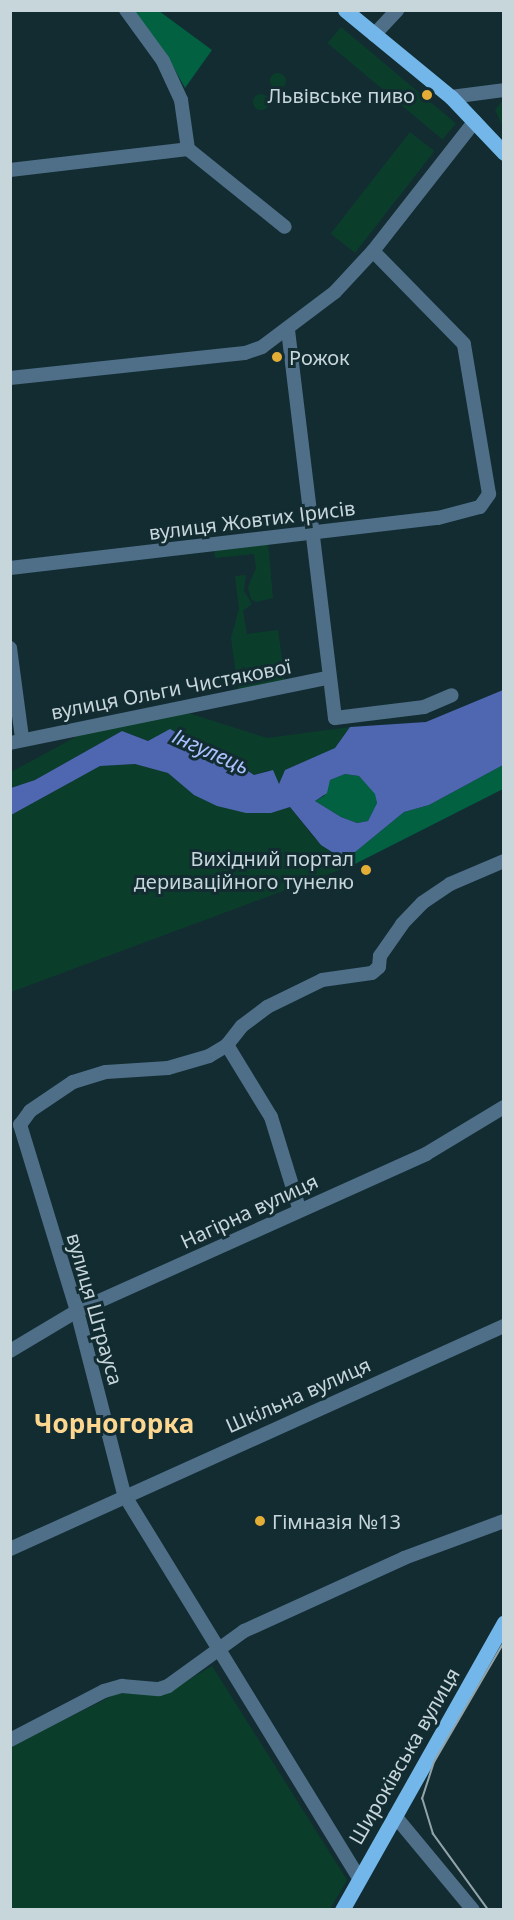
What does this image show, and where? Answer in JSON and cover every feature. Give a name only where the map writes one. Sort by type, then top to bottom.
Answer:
[{"type":"main road","points":[[345,10],[451,97],[504,153]]},
{"type":"main road","name":"Широківська вулиця","points":[[342,1910],[504,1623]]},
{"type":"street","points":[[126,10],[163,62],[181,100],[188,149],[285,227]]},
{"type":"street","points":[[374,35],[397,10]]},
{"type":"street","points":[[451,97],[504,90]]},
{"type":"street","points":[[10,378],[245,353],[262,347],[288,330],[335,292],[373,251],[475,121]]},
{"type":"street","points":[[10,170],[188,149]]},
{"type":"street","name":"вулиця Жовтих Ірисів","points":[[10,568],[467,513],[480,507],[489,494],[464,344],[373,251]]},
{"type":"street","points":[[288,330],[310,532],[334,718],[424,707],[452,695]]},
{"type":"street","points":[[10,648],[16,740]]},
{"type":"street","name":"вулиця Ольги Чистякової","points":[[16,740],[328,678]]},
{"type":"street","points":[[299,1208],[271,1117],[227,1046],[252,1016],[294,993],[321,980],[372,973],[379,967],[380,956],[402,924],[422,903],[450,884],[504,861]]},
{"type":"street","name":"вулиця Штрауса","points":[[227,1046],[208,1056],[168,1068],[106,1072],[73,1082],[30,1111],[20,1125],[21,1135],[77,1311],[124,1494],[359,1878]]},
{"type":"street","name":"Нагірна вулиця","points":[[10,1351],[77,1311],[299,1208],[426,1154],[504,1107]]},
{"type":"street","name":"Шкільна вулиця","points":[[10,1549],[124,1494],[504,1326]]},
{"type":"street","points":[[10,1740],[104,1691],[122,1686],[159,1689],[168,1686],[244,1631],[404,1558],[504,1521]]},
{"type":"street","points":[[395,1816],[473,1910]]},
{"type":"green space","points":[[134,11],[159,11],[212,50],[185,88],[166,54]]},
{"type":"green space","points":[[341,27],[456,123],[442,140],[328,43]]},
{"type":"green space","points":[[275,73],[281,73],[286,81],[284,87],[275,89],[270,84],[270,78]]},
{"type":"green space","points":[[258,94],[264,94],[269,102],[267,108],[258,110],[253,105],[253,99]]},
{"type":"green space","points":[[503,100],[503,127],[495,110]]},
{"type":"green space","points":[[410,132],[434,151],[355,253],[331,234]]},
{"type":"green space","points":[[268,542],[273,598],[256,602],[251,599],[248,587],[256,568],[254,554],[215,558],[214,548]]},
{"type":"green space","points":[[246,575],[244,591],[252,604],[243,611],[247,634],[278,630],[286,688],[239,697],[231,638],[239,609],[235,576]]},
{"type":"green space","points":[[182,711],[267,738],[350,727],[335,748],[285,770],[279,784],[270,770],[254,775],[232,761],[200,755],[186,738],[149,741],[122,731],[35,780],[11,788],[11,772],[85,732]]},
{"type":"green space","points":[[135,764],[168,773],[194,795],[271,813],[290,807],[314,838],[353,865],[11,992],[11,815],[100,766]]},
{"type":"green space","points":[[503,765],[503,789],[353,865],[340,857],[354,853],[404,812],[429,805]]},
{"type":"green space","points":[[345,774],[359,776],[376,794],[377,803],[368,821],[357,823],[341,817],[315,801],[324,796],[330,780]]},
{"type":"green space","points":[[212,1666],[347,1880],[330,1909],[11,1909],[10,1747],[118,1693],[165,1694]]},
{"type":"water","points":[[503,690],[503,765],[429,805],[404,812],[354,853],[340,857],[321,845],[290,807],[271,813],[246,813],[217,806],[194,795],[168,773],[135,764],[100,766],[11,815],[11,788],[35,780],[122,731],[148,741],[170,729],[186,738],[200,755],[233,761],[254,775],[273,770],[279,784],[285,770],[335,748],[350,727],[426,722]],"holes":[[[345,774],[359,776],[375,794],[377,803],[368,821],[357,823],[341,817],[315,801],[327,793],[330,780]]]},
{"type":"tram line","points":[[488,1910],[433,1834],[422,1799],[434,1762],[504,1642]]},
{"type":"place","name":"Львівське пиво","points":[[427,95]]},
{"type":"place","name":"Рожок","points":[[277,357]]},
{"type":"place","name":"Вихідний портал дериваційного тунелю","points":[[366,870]]},
{"type":"place","name":"Гімназія №13","points":[[260,1521]]},
{"type":"district","name":"Чорногорка","points":[[114,1424]]},
{"type":"water label","name":"Інгулець","points":[[211,751]]}]
